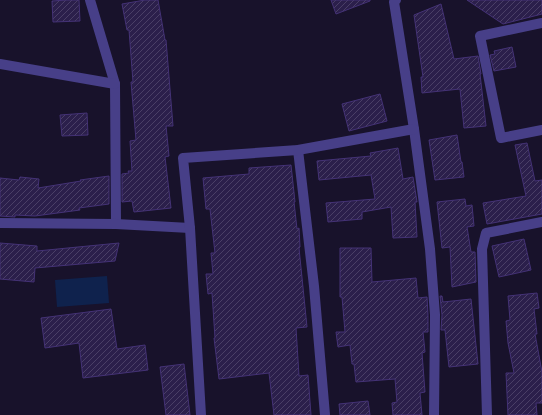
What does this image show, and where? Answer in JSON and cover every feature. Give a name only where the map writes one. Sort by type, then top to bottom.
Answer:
[{"type":"street","points":[[90,0],[115,84],[116,224]]},
{"type":"street","points":[[396,0],[394,2],[414,129],[430,249],[435,315],[434,415]]},
{"type":"street","points":[[542,23],[480,36],[501,138],[542,130]]},
{"type":"street","points":[[0,64],[115,84]]},
{"type":"street","points":[[201,415],[190,228],[183,158],[298,150],[414,129]]},
{"type":"street","points":[[298,150],[314,286],[326,415]]},
{"type":"street","points":[[486,415],[482,249],[486,233],[542,222]]},
{"type":"street","points":[[0,223],[116,224],[190,228]]},
{"type":"water","points":[[107,276],[109,303],[57,307],[55,280]]},
{"type":"building","points":[[79,0],[80,21],[53,22],[52,1]]},
{"type":"building","points":[[145,0],[158,0],[166,40],[173,126],[166,126],[169,156],[165,157],[171,208],[134,212],[132,201],[122,202],[122,174],[132,171],[130,141],[136,140],[131,82],[133,82],[129,30],[127,30],[122,4]]},
{"type":"building","points":[[331,0],[370,0],[370,1],[336,14]]},
{"type":"building","points":[[467,0],[542,0],[542,14],[503,24]]},
{"type":"building","points":[[441,4],[454,59],[478,56],[486,126],[464,128],[460,89],[422,93],[421,77],[423,77],[414,15]]},
{"type":"building","points":[[512,47],[516,67],[494,71],[490,55],[495,54],[494,51]]},
{"type":"building","points":[[380,94],[387,121],[349,131],[342,104]]},
{"type":"building","points":[[87,113],[88,135],[62,136],[60,115]]},
{"type":"building","points":[[457,135],[464,177],[435,180],[429,140]]},
{"type":"building","points":[[527,143],[535,181],[542,180],[542,214],[487,224],[483,203],[526,196],[515,145]]},
{"type":"building","points":[[398,148],[403,179],[413,177],[417,202],[415,202],[417,237],[393,238],[391,207],[362,212],[362,219],[328,222],[326,203],[375,199],[371,175],[319,180],[317,161],[371,156],[370,153]]},
{"type":"building","points":[[291,165],[297,229],[299,228],[299,248],[307,327],[296,328],[299,376],[308,375],[311,415],[274,415],[269,373],[219,379],[214,338],[212,293],[208,294],[206,274],[213,274],[211,253],[215,253],[210,209],[206,209],[203,178],[249,174],[249,168]]},
{"type":"building","points":[[109,176],[109,204],[79,208],[80,210],[35,216],[0,216],[0,178],[19,180],[20,177],[39,179],[38,188]]},
{"type":"building","points":[[465,199],[466,206],[472,205],[474,226],[467,227],[471,252],[475,252],[476,282],[452,287],[450,247],[442,248],[437,202]]},
{"type":"building","points":[[524,239],[531,270],[499,277],[492,246]]},
{"type":"building","points":[[0,243],[37,246],[37,251],[119,243],[115,261],[35,268],[34,282],[0,279]]},
{"type":"building","points":[[340,248],[371,248],[372,282],[416,278],[418,298],[427,297],[428,332],[423,332],[425,352],[422,353],[425,392],[420,393],[422,415],[393,415],[392,403],[397,402],[395,379],[356,382],[350,345],[338,347],[336,332],[345,332],[342,297],[340,297]]},
{"type":"building","points":[[537,293],[539,308],[534,309],[537,334],[535,334],[542,372],[542,403],[536,403],[537,415],[508,415],[506,373],[514,373],[508,343],[506,321],[510,320],[508,296]]},
{"type":"building","points":[[440,296],[442,296],[443,302],[471,299],[478,364],[449,367],[445,330],[441,330],[442,315]]},
{"type":"building","points":[[111,309],[117,349],[145,345],[148,370],[83,378],[79,343],[45,348],[41,318]]},
{"type":"building","points":[[184,364],[190,415],[166,415],[160,367]]},
{"type":"building","points":[[368,401],[370,415],[340,415],[339,404]]}]
